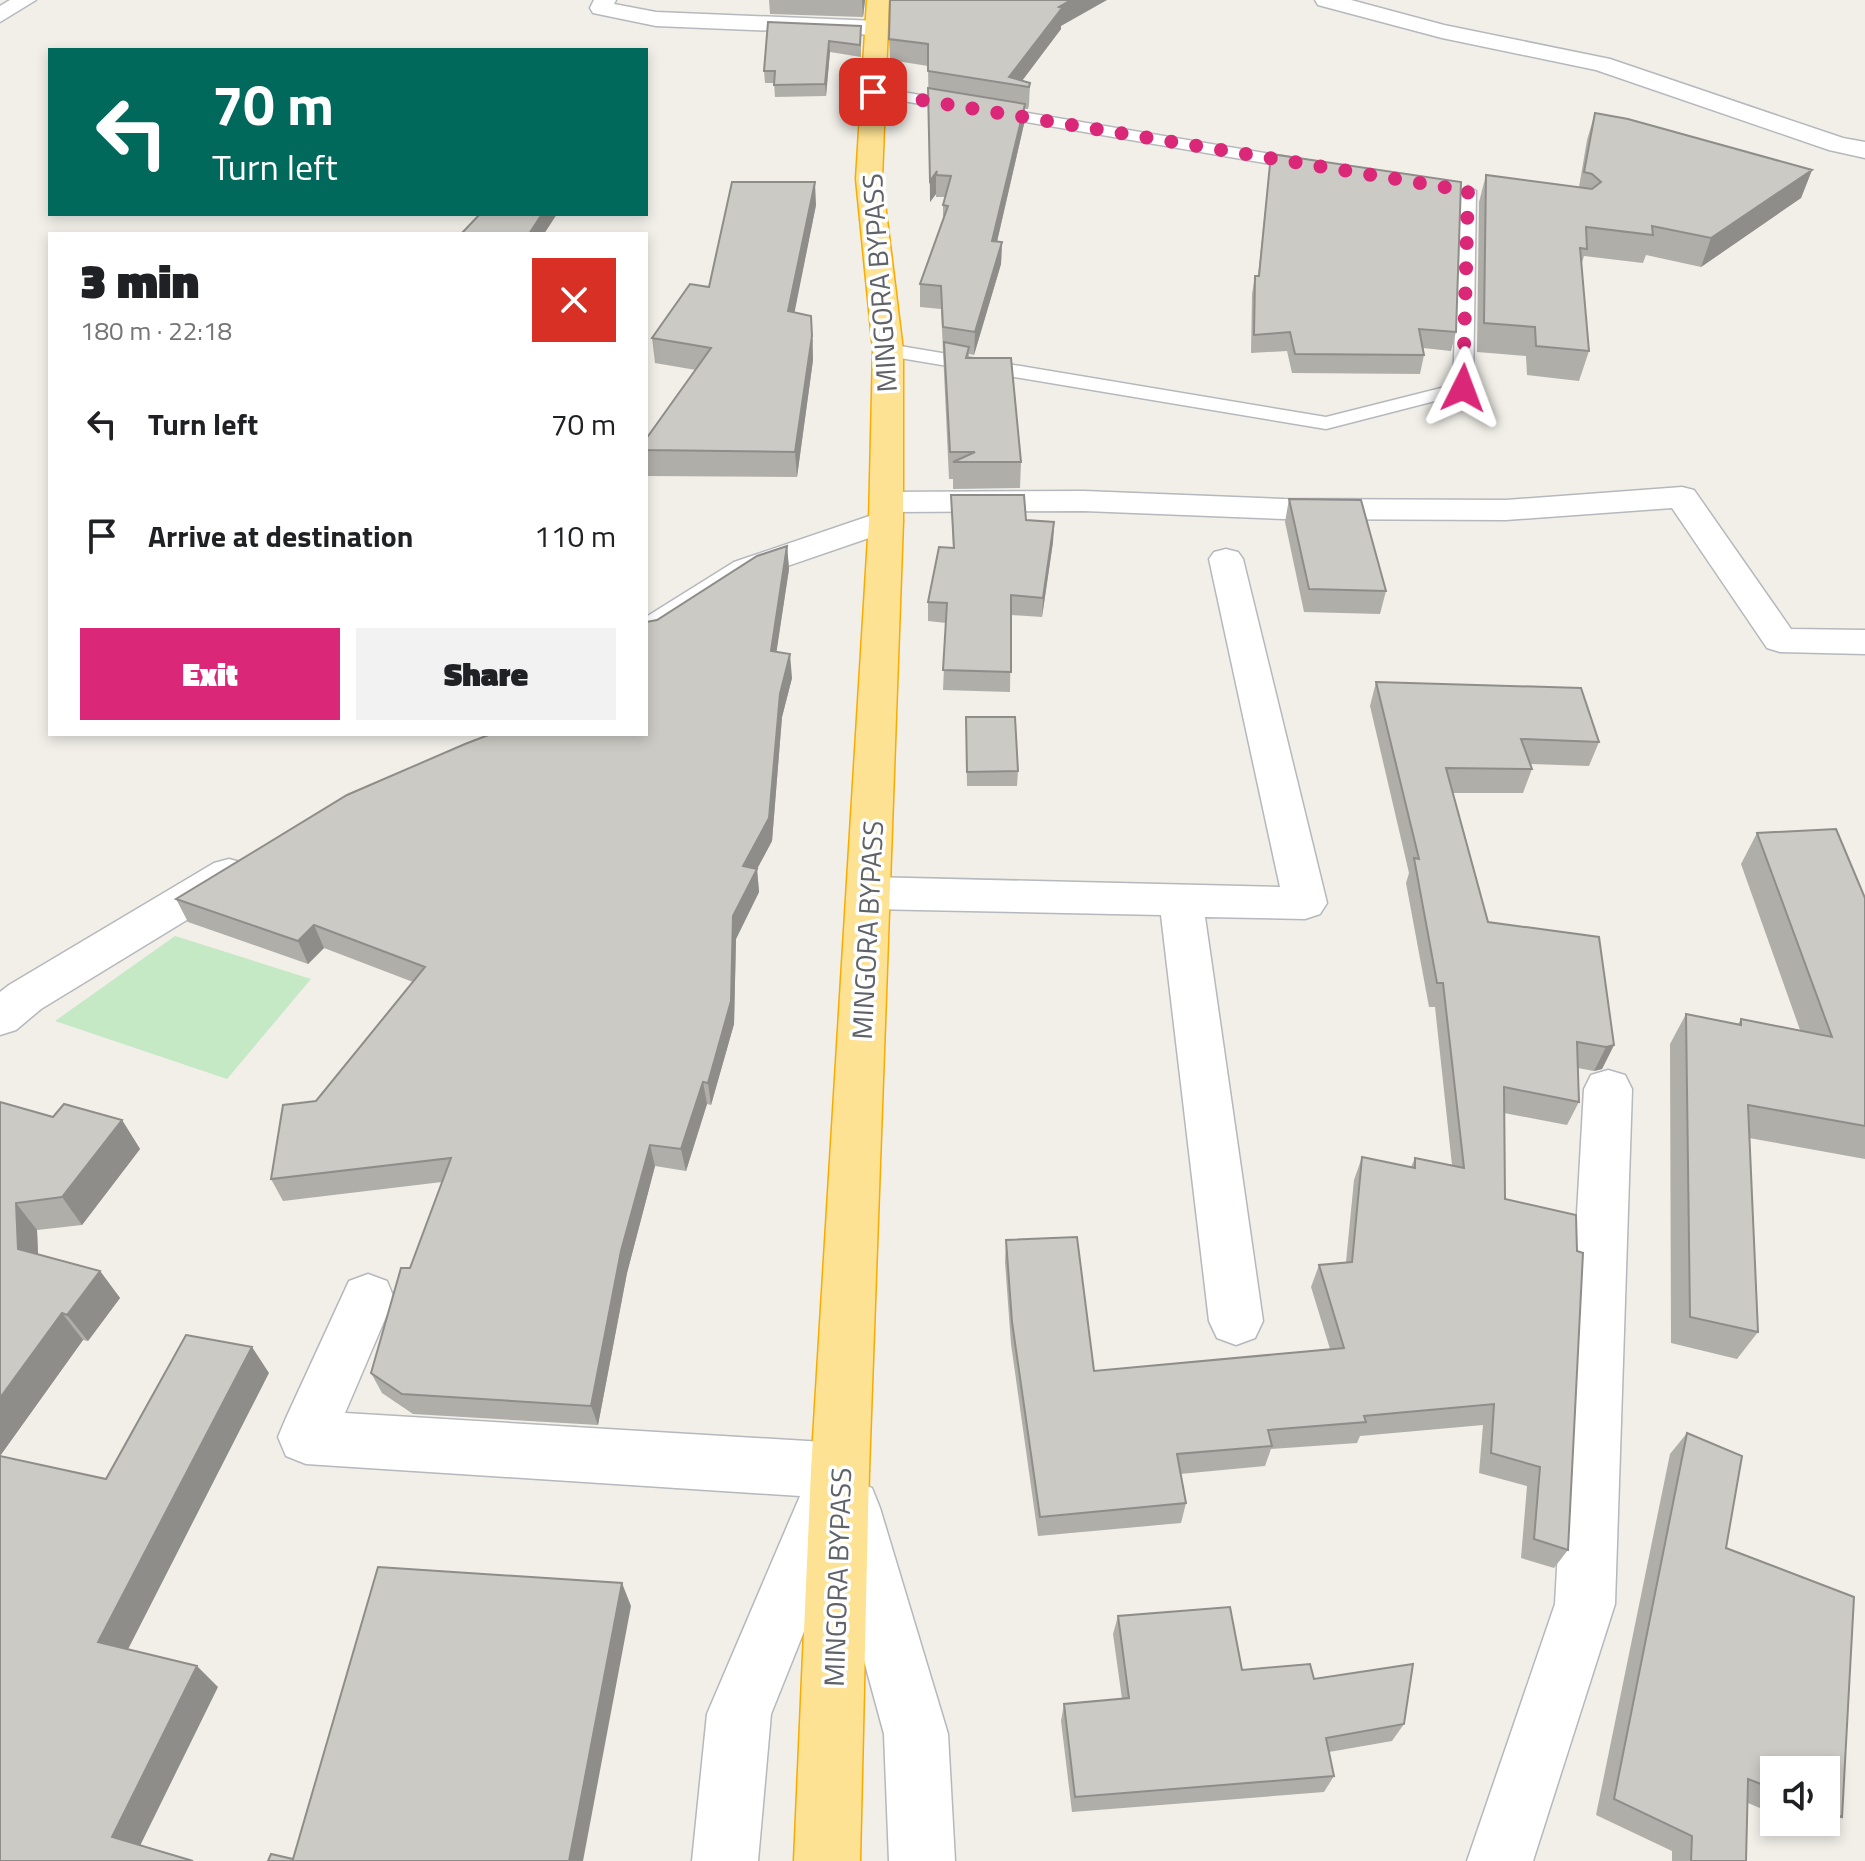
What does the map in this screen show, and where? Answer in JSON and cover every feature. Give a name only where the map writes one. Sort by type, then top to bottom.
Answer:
[{"type":"highway","name":"MINGORA BYPASS","points":[[827,1861],[840,1471],[886,511],[888,350],[869,179],[878,0]]},
{"type":"street","points":[[0,15],[25,0]]},
{"type":"street","points":[[605,0],[601,8],[656,19],[877,28]]},
{"type":"street","points":[[1326,0],[1442,31],[1602,64],[1838,145],[1865,150]]},
{"type":"street","points":[[648,632],[746,569],[886,511],[1084,501],[1284,509],[1506,510],[1682,497],[1780,640],[1865,642]]},
{"type":"street","points":[[869,893],[1305,903],[1226,559]]},
{"type":"street","points":[[8,1000],[260,855]]},
{"type":"street","points":[[1181,902],[1236,1321]]},
{"type":"street","points":[[1500,1861],[1585,1604],[1608,1089]]},
{"type":"street","points":[[368,1298],[306,1437],[840,1471]]},
{"type":"street","points":[[725,1861],[739,1714],[840,1471]]},
{"type":"street","points":[[840,1471],[916,1734],[922,1861]]},
{"type":"lane","points":[[873,92],[1317,167]]},
{"type":"lane","points":[[888,350],[1326,423],[1463,388],[1460,190],[1489,194]]},
{"type":"green space","points":[[175,936],[311,979],[227,1079],[55,1021]]},
{"type":"building","points":[[890,0],[1071,0],[1059,7],[1062,8],[1009,77],[1030,83],[1029,87],[928,71],[928,44],[889,39]]},
{"type":"building","points":[[768,22],[861,26],[860,45],[829,41],[825,84],[774,85],[775,71],[764,71]]},
{"type":"building","points":[[928,88],[1025,104],[992,241],[1002,242],[975,332],[943,327],[941,286],[920,284],[948,206],[943,205],[951,176],[936,175],[937,171],[930,181]]},
{"type":"building","points":[[1595,113],[1628,119],[1812,170],[1711,238],[1652,226],[1653,235],[1586,227],[1587,249],[1580,248],[1589,351],[1536,346],[1535,327],[1484,323],[1486,175],[1592,189],[1601,182],[1584,172]]},
{"type":"building","points":[[1271,154],[1461,182],[1456,332],[1419,329],[1424,355],[1295,354],[1290,332],[1254,335],[1255,276],[1259,276]]},
{"type":"building","points":[[732,182],[815,182],[788,311],[811,316],[812,336],[795,452],[648,450],[648,436],[711,348],[652,338],[690,284],[709,287]]},
{"type":"building","points":[[478,216],[541,216],[530,232],[463,232]]},
{"type":"building","points":[[944,342],[969,347],[966,358],[1011,358],[1021,462],[953,462],[975,452],[950,452]]},
{"type":"building","points":[[951,495],[1024,495],[1026,520],[1054,522],[1043,598],[1011,595],[1011,672],[943,670],[947,603],[928,602],[939,547],[954,548]]},
{"type":"building","points":[[1289,499],[1361,500],[1386,591],[1309,589]]},
{"type":"building","points":[[787,546],[771,651],[790,654],[780,694],[769,818],[743,866],[757,869],[733,916],[731,1001],[708,1083],[703,1082],[681,1149],[650,1145],[621,1251],[591,1406],[402,1394],[371,1373],[401,1268],[410,1268],[451,1158],[271,1179],[283,1105],[316,1101],[425,967],[314,925],[298,941],[176,899],[347,795],[486,736],[648,736],[648,622],[657,620],[757,556]]},
{"type":"building","points":[[1376,682],[1581,688],[1599,742],[1521,739],[1532,769],[1446,768],[1488,922],[1599,937],[1614,1045],[1606,1047],[1577,1042],[1579,1102],[1504,1087],[1505,1199],[1576,1215],[1577,1251],[1583,1253],[1568,1550],[1534,1539],[1540,1467],[1491,1453],[1494,1404],[1364,1416],[1366,1422],[1268,1430],[1272,1446],[1177,1454],[1186,1503],[1040,1517],[1012,1322],[1006,1240],[1077,1237],[1094,1371],[1344,1348],[1319,1265],[1352,1262],[1362,1157],[1415,1168],[1415,1158],[1464,1168],[1443,983],[1437,983],[1414,858],[1419,859]]},
{"type":"building","points":[[966,717],[1015,717],[1018,771],[967,772]]},
{"type":"building","points":[[1836,829],[1865,898],[1865,1126],[1748,1105],[1758,1332],[1690,1317],[1686,1014],[1741,1025],[1741,1019],[1832,1037],[1757,833]]},
{"type":"building","points":[[0,1102],[53,1117],[64,1104],[122,1120],[62,1197],[16,1203],[18,1249],[100,1271],[67,1315],[62,1313],[0,1398]]},
{"type":"building","points":[[186,1335],[252,1347],[98,1642],[197,1666],[112,1837],[193,1861],[0,1861],[0,1456],[106,1479]]},
{"type":"building","points":[[1687,1433],[1742,1456],[1726,1548],[1854,1597],[1842,1817],[1840,1756],[1760,1756],[1760,1784],[1748,1779],[1746,1861],[1691,1861],[1692,1836],[1614,1799]]},
{"type":"building","points":[[378,1567],[622,1583],[569,1861],[268,1861],[271,1854],[293,1859]]},
{"type":"building","points":[[1230,1607],[1242,1670],[1310,1664],[1314,1679],[1413,1664],[1404,1724],[1326,1738],[1334,1776],[1075,1797],[1064,1704],[1129,1698],[1118,1616]]},
{"type":"route","points":[[873,92],[1468,191],[1463,388]]}]
